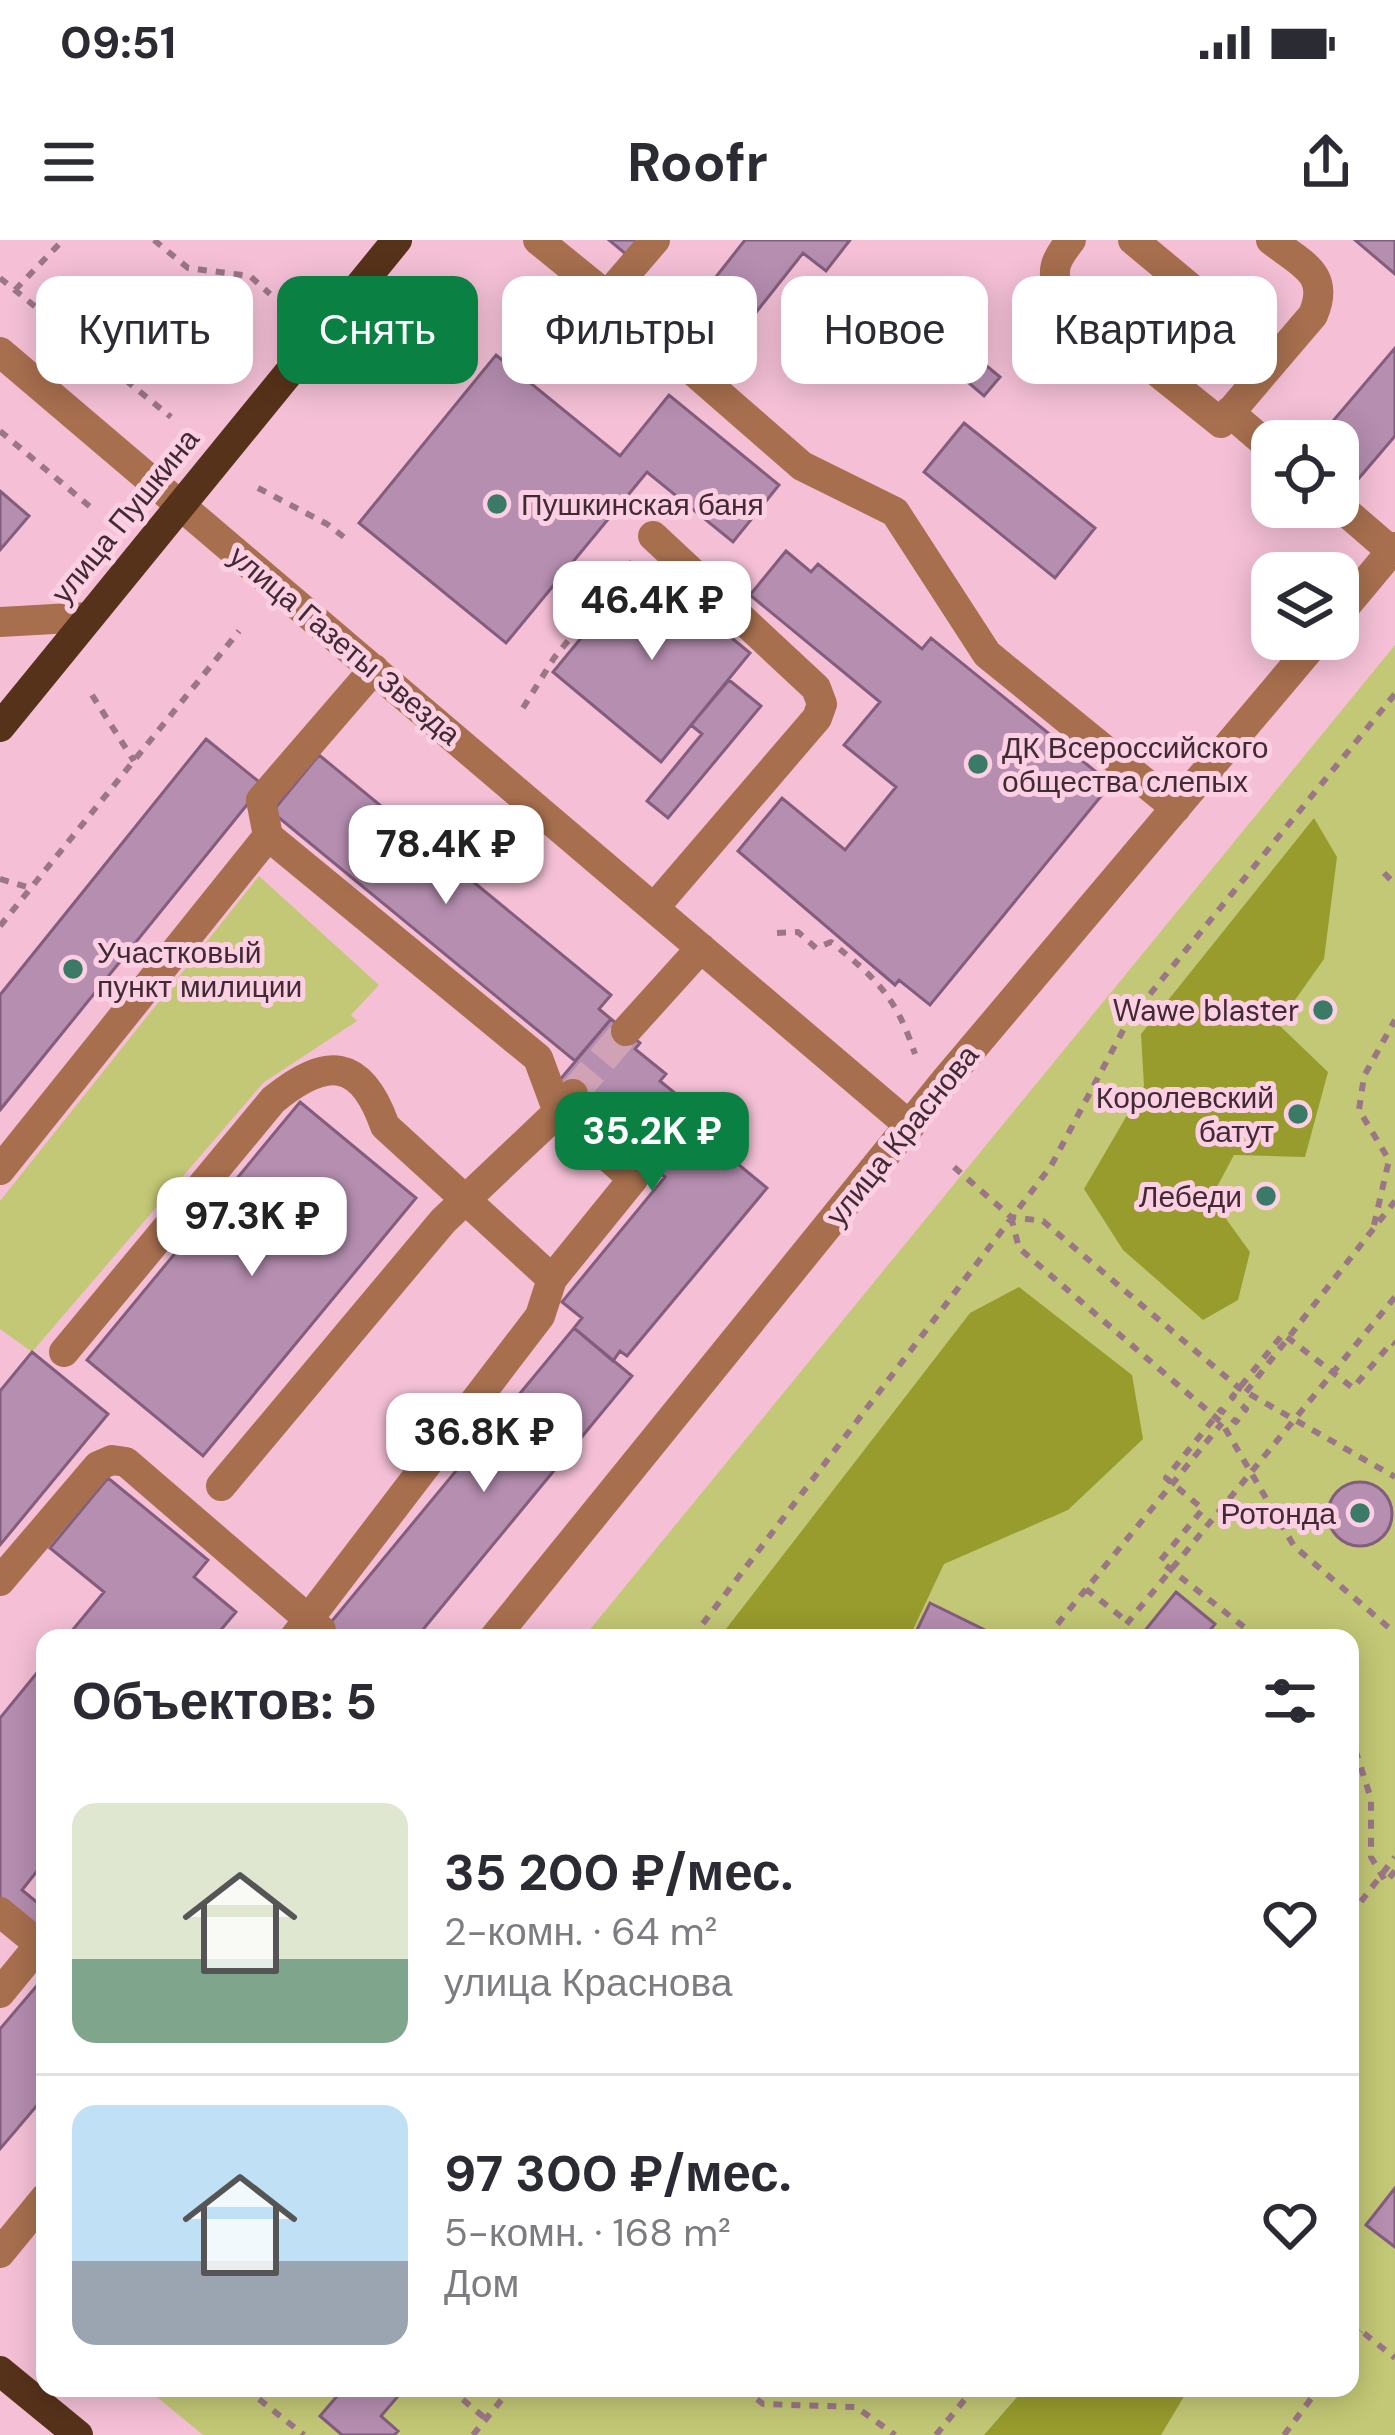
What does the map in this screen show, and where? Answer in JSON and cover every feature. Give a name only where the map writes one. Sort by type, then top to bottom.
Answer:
[{"type":"main road","name":"улица Пушкина","points":[[1,722],[398,240]]},
{"type":"main road","points":[[0,2371],[78,2435]]},
{"type":"street","points":[[538,240],[582,276]]},
{"type":"street","points":[[624,276],[655,240]]},
{"type":"street","points":[[1071,240],[1056,259],[1052,275],[1059,292],[1221,423],[1253,384]]},
{"type":"street","points":[[1133,240],[1176,276]]},
{"type":"street","points":[[1271,240],[1318,278],[1322,295],[1313,315],[1277,356]]},
{"type":"street","name":"улица Газеты Звезда","points":[[0,352],[910,1126]]},
{"type":"street","points":[[708,384],[802,466],[895,512],[986,655],[1176,808]]},
{"type":"street","points":[[1229,412],[1251,431]]},
{"type":"street","points":[[1359,522],[1393,549],[1359,590]]},
{"type":"street","points":[[653,536],[816,688],[822,704],[817,718],[654,908]]},
{"type":"street","points":[[0,622],[89,617]]},
{"type":"street","name":"улица Краснова","points":[[501,1629],[910,1126],[1300,660]]},
{"type":"street","points":[[310,1629],[540,1316],[552,1279],[633,1179],[566,1103],[538,1058],[268,836],[261,800],[374,669]]},
{"type":"street","points":[[0,1170],[268,836]]},
{"type":"street","points":[[626,1031],[701,948]]},
{"type":"street","points":[[64,1352],[273,1100],[296,1081],[327,1070],[352,1074],[373,1092],[385,1126],[552,1279]]},
{"type":"street","points":[[221,1486],[465,1197],[566,1103]]},
{"type":"street","points":[[0,1581],[98,1466],[112,1460],[126,1462],[308,1629]]},
{"type":"street","points":[[0,1912],[36,1939]]},
{"type":"street","points":[[0,1993],[36,1952]]},
{"type":"street","points":[[0,2253],[36,2209]]},
{"type":"path","points":[[15,290],[63,240]]},
{"type":"path","points":[[154,240],[188,268],[250,276],[270,294]]},
{"type":"path","points":[[0,278],[172,417]]},
{"type":"path","points":[[0,431],[94,510]]},
{"type":"path","points":[[258,488],[345,538]]},
{"type":"path","points":[[524,708],[554,658],[653,536]]},
{"type":"path","points":[[0,926],[239,631]]},
{"type":"path","points":[[92,694],[134,761]]},
{"type":"path","points":[[699,1629],[1051,1166],[1128,1021],[1395,694]]},
{"type":"path","points":[[1384,873],[1395,884]]},
{"type":"path","points":[[0,879],[31,888]]},
{"type":"path","points":[[777,933],[798,932],[816,948],[831,942],[840,945],[902,1014],[915,1054]]},
{"type":"path","points":[[1373,1229],[1390,1160],[1359,1110],[1364,1076],[1395,1021]]},
{"type":"path","points":[[954,1166],[1012,1217],[1043,1221],[1243,1390],[1395,1477]]},
{"type":"path","points":[[1288,1338],[1395,1201]]},
{"type":"path","points":[[1012,1217],[1018,1249],[1218,1420],[1294,1546],[1395,1633]]},
{"type":"path","points":[[1122,1629],[1395,1297]]},
{"type":"path","points":[[1246,1629],[1160,1561],[1203,1509],[1166,1478],[1222,1410],[1236,1422],[1246,1409],[1232,1397],[1243,1390],[1283,1334],[1353,1388],[1395,1344]]},
{"type":"path","points":[[1053,1629],[1172,1484]]},
{"type":"path","points":[[1086,1589],[1128,1622]]},
{"type":"path","points":[[1359,1763],[1370,1799],[1371,1856],[1386,1882],[1395,1871]]},
{"type":"path","points":[[1359,1904],[1395,1857]]},
{"type":"path","points":[[1359,2334],[1395,2358]]},
{"type":"path","points":[[256,2397],[304,2435]]},
{"type":"path","points":[[459,2397],[486,2420]]},
{"type":"path","points":[[473,2435],[504,2397]]},
{"type":"path","points":[[754,2397],[763,2404],[856,2407],[895,2435]]},
{"type":"path","points":[[936,2435],[967,2397]]},
{"type":"path","points":[[1284,2435],[1312,2397]]},
{"type":"green space","points":[[1395,645],[1395,2435],[203,2435],[157,2397],[1359,2397],[1359,1629],[590,1629]]},
{"type":"green space","points":[[259,876],[379,985],[351,1015],[357,1021],[263,1083],[32,1352],[0,1329],[0,1201]]},
{"type":"shaded area","points":[[1314,818],[1337,857],[1324,959],[1278,1024],[1328,1072],[1305,1157],[1234,1155],[1211,1198],[1250,1252],[1238,1300],[1203,1320],[1123,1250],[1084,1189],[1144,1086],[1141,1034]]},
{"type":"shaded area","points":[[1019,1287],[1132,1375],[1143,1439],[1068,1510],[944,1564],[913,1629],[726,1629],[970,1313]]},
{"type":"shaded area","points":[[1017,2397],[1184,2397],[1161,2435],[984,2435]]},
{"type":"building","points":[[609,240],[640,240],[627,255]]},
{"type":"building","points":[[745,240],[850,240],[826,271],[803,253],[757,311],[757,276],[717,276]]},
{"type":"building","points":[[1355,240],[1395,240],[1395,274]]},
{"type":"building","points":[[1395,348],[1395,436],[1359,478],[1359,420],[1334,420]]},
{"type":"building","name":"Пушкинская баня","points":[[496,355],[502,360],[502,384],[532,384],[620,456],[669,395],[779,485],[733,542],[647,472],[506,643],[359,523],[472,384],[478,384],[478,377]]},
{"type":"building","points":[[988,367],[1000,377],[984,396],[970,384],[988,384]]},
{"type":"building","points":[[964,423],[1095,528],[1055,578],[924,472]]},
{"type":"building","points":[[0,491],[29,516],[0,550]]},
{"type":"building","name":"ДК Всероссийского общества слепых","points":[[786,551],[811,572],[818,564],[922,649],[931,638],[1111,784],[930,1005],[899,980],[895,985],[738,851],[782,798],[845,850],[896,787],[844,745],[880,702],[750,595]]},
{"type":"building","points":[[642,564],[750,653],[661,762],[553,672]]},
{"type":"building","points":[[729,680],[761,706],[668,818],[647,801],[702,734],[691,725]]},
{"type":"building","points":[[206,739],[263,785],[0,1110],[0,995]]},
{"type":"building","points":[[319,755],[611,995],[599,1009],[611,1019],[575,1061],[272,812]]},
{"type":"building","points":[[611,1019],[640,1043],[635,1049],[666,1074],[660,1081],[686,1102],[682,1108],[710,1130],[705,1137],[767,1188],[627,1356],[620,1351],[613,1361],[574,1328],[582,1318],[562,1302],[665,1177],[583,1110],[587,1105],[558,1082]]},
{"type":"building","points":[[300,1102],[416,1198],[203,1456],[87,1360]]},
{"type":"building","points":[[574,1328],[632,1376],[423,1629],[325,1629]]},
{"type":"building","points":[[32,1352],[108,1414],[0,1545],[0,1391]]},
{"type":"building","points":[[108,1478],[208,1560],[194,1577],[236,1612],[222,1629],[73,1629],[104,1592],[50,1548]]},
{"type":"building","name":"Ротонда","points":[[1360,1482],[1383,1491],[1392,1514],[1383,1537],[1360,1546],[1337,1537],[1328,1514],[1337,1491]]},
{"type":"building","points":[[1176,1592],[1215,1624],[1211,1629],[1146,1629]]},
{"type":"building","points":[[930,1603],[983,1629],[917,1629]]},
{"type":"building","points":[[36,1674],[36,1872],[22,1890],[36,1902],[36,1929],[0,1899],[0,1718]]},
{"type":"building","points":[[36,1987],[36,2107],[0,2149],[0,2029]]},
{"type":"building","points":[[1395,2188],[1395,2247],[1366,2225]]},
{"type":"building","points":[[336,2397],[397,2397],[381,2416],[398,2431],[394,2435],[342,2435],[320,2416]]},
{"type":"tunnel","points":[[573,1094],[626,1031]]},
{"type":"place","name":"Пушкинская баня","points":[[497,504]]},
{"type":"place","name":"ДК Всероссийского общества слепых","points":[[978,764]]},
{"type":"place","name":"Участковый пункт милиции","points":[[73,969]]},
{"type":"place","name":"Wawe blaster","points":[[1323,1010]]},
{"type":"place","name":"Королевский батут","points":[[1298,1114]]},
{"type":"place","name":"Лебеди","points":[[1266,1196]]},
{"type":"place","name":"Ротонда","points":[[1360,1513]]}]
